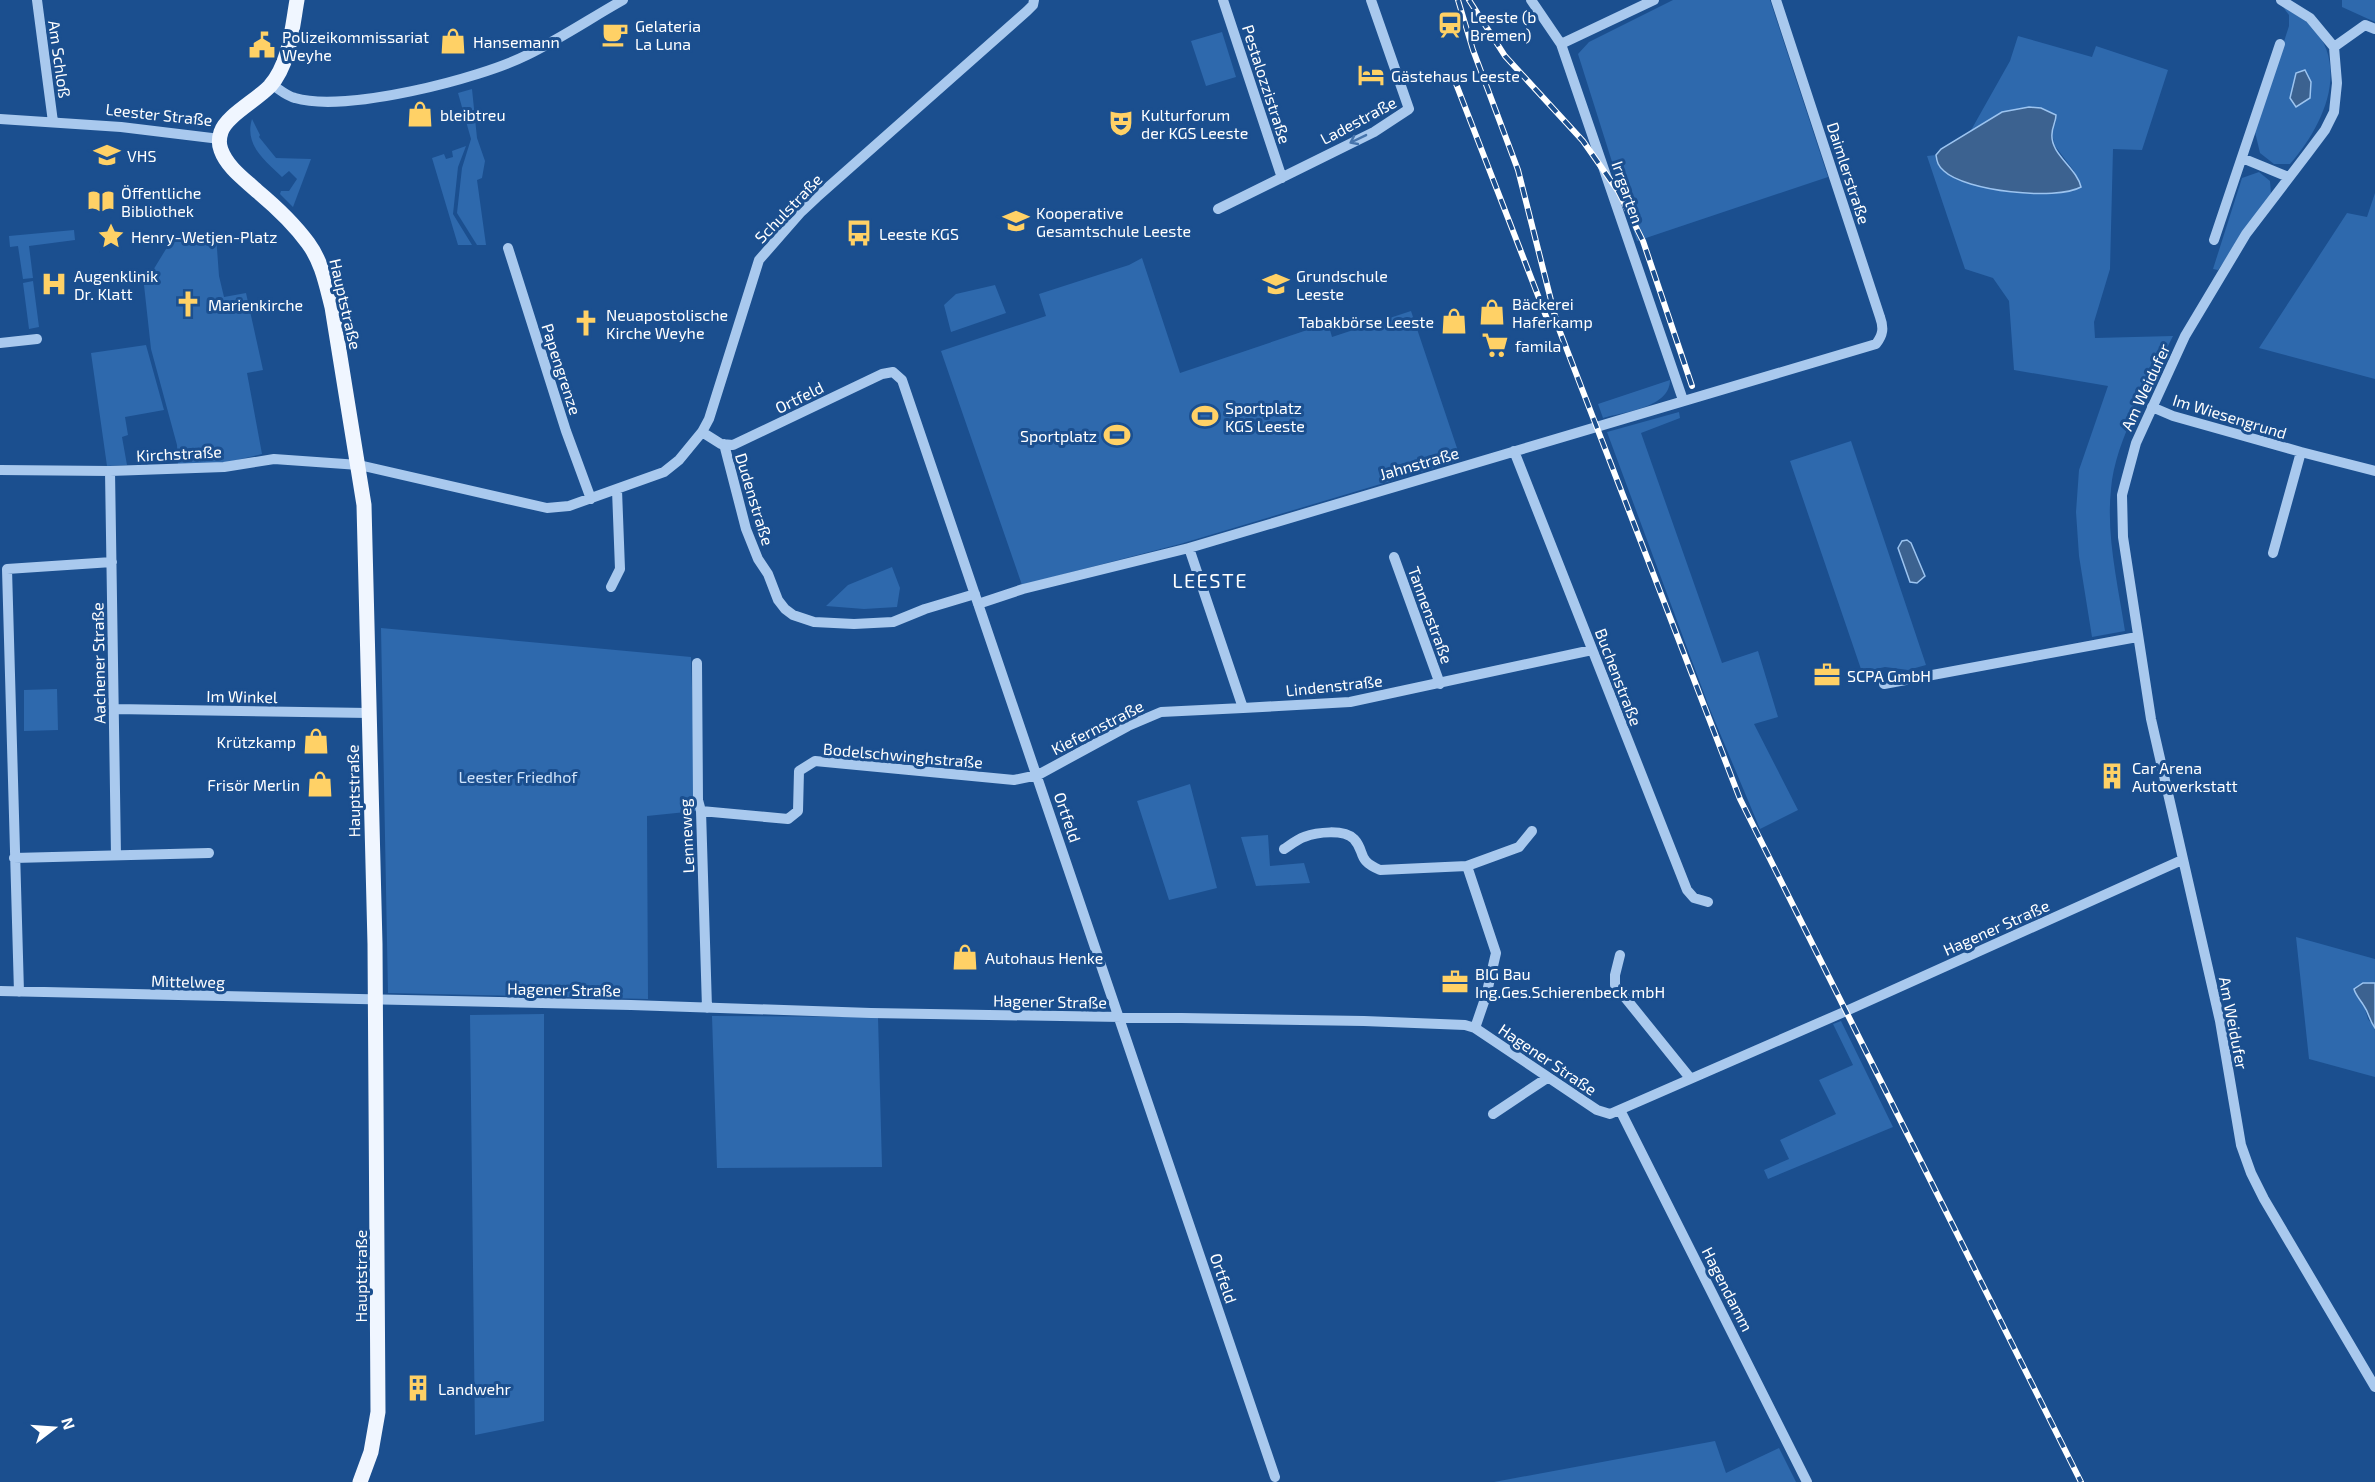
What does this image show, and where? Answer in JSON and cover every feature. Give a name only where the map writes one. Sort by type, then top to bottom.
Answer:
[{"type":"main road","points":[[271,84],[288,49],[297,0]]},
{"type":"main road","name":"Leester Straße","points":[[219,139],[225,125],[271,84]]},
{"type":"main road","name":"Hauptstraße","points":[[219,139],[220,148],[234,170],[295,228],[316,256],[324,276],[332,307],[364,505],[376,1000],[378,1412],[371,1452],[360,1482]]},
{"type":"street","name":"Am Schloß","points":[[37,0],[53,122]]},
{"type":"street","points":[[271,84],[293,98],[311,101],[367,100],[424,88],[527,56],[623,0]]},
{"type":"street","name":"Schulstraße","points":[[359,465],[530,506],[547,508],[569,506],[664,472],[679,460],[702,432],[709,418],[759,260],[809,204],[1027,11],[1034,4],[1034,0]]},
{"type":"street","name":"Pestalozzistraße","points":[[1223,0],[1282,178]]},
{"type":"street","name":"Ladestraße","points":[[1218,209],[1374,132],[1408,109],[1371,0]]},
{"type":"street","name":"Irrgarten","points":[[1531,0],[1562,45],[1683,400]]},
{"type":"street","points":[[1562,45],[1654,0]]},
{"type":"street","name":"Daimlerstraße","points":[[1776,0],[1883,325],[1882,337],[1876,344],[1866,348]]},
{"type":"street","points":[[2281,0],[2310,18],[2334,47],[2365,25],[2375,29]]},
{"type":"street","points":[[2214,240],[2280,44]]},
{"type":"street","name":"Am Weidufer","points":[[2334,47],[2337,83],[2334,112],[2325,130],[2246,234],[2185,336],[2136,443],[2122,495],[2122,537],[2151,719],[2220,1021],[2241,1145],[2250,1173],[2375,1386]]},
{"type":"street","name":"Leester Straße","points":[[0,119],[158,131],[219,139]]},
{"type":"street","points":[[2242,158],[2288,177]]},
{"type":"street","name":"Papengrenze","points":[[508,248],[566,431],[591,499]]},
{"type":"street","points":[[0,343],[37,339]]},
{"type":"street","name":"Jahnstraße","points":[[977,599],[1189,548],[1683,400],[1866,348]]},
{"type":"street","name":"Ortfeld","points":[[723,444],[742,443],[882,374],[893,372],[902,380],[1275,1476]]},
{"type":"street","name":"Im Wiesengrund","points":[[2152,407],[2173,416],[2375,471]]},
{"type":"street","points":[[702,432],[723,444]]},
{"type":"street","name":"Dudenstraße","points":[[723,444],[743,519],[758,559],[768,574],[778,600],[784,609],[793,615],[814,622],[854,624],[894,622],[925,609],[977,599]]},
{"type":"street","name":"Buchenstraße","points":[[1514,451],[1687,890],[1694,898],[1708,902]]},
{"type":"street","name":"Im Wiesengrund","points":[[2273,553],[2301,452]]},
{"type":"street","name":"Kirchstraße","points":[[0,470],[110,471],[224,467],[274,459],[359,465]]},
{"type":"street","name":"Aachener Straße","points":[[110,471],[116,855]]},
{"type":"street","points":[[611,587],[620,569],[617,490]]},
{"type":"street","points":[[1189,548],[1243,708]]},
{"type":"street","name":"Tannenstraße","points":[[1394,557],[1440,684]]},
{"type":"street","points":[[19,992],[7,569],[112,562]]},
{"type":"street","points":[[1884,684],[2137,637]]},
{"type":"street","name":"Lindenstraße","points":[[1243,708],[1350,702],[1592,650]]},
{"type":"street","name":"Lenneweg","points":[[697,663],[698,800],[701,811],[707,1008]]},
{"type":"street","name":"Kiefernstraße","points":[[1038,775],[1128,726],[1161,712],[1243,708]]},
{"type":"street","name":"Im Winkel","points":[[114,709],[369,713]]},
{"type":"street","name":"Bodelschwinghstraße","points":[[701,811],[789,819],[798,811],[799,771],[814,761],[1014,780],[1038,775]]},
{"type":"street","points":[[1284,849],[1305,837],[1333,833],[1346,834],[1355,840],[1361,855],[1370,866],[1380,870],[1467,866],[1519,847],[1532,831]]},
{"type":"street","points":[[14,858],[209,853]]},
{"type":"street","name":"Hagener Straße","points":[[376,1000],[1465,1025],[1474,1028],[1598,1110],[1610,1114],[2182,860]]},
{"type":"street","points":[[1467,866],[1496,953],[1486,996],[1474,1028]]},
{"type":"street","points":[[1620,955],[1615,986],[1690,1078]]},
{"type":"street","name":"Mittelweg","points":[[0,991],[376,1000]]},
{"type":"street","points":[[1493,1114],[1547,1078]]},
{"type":"street","name":"Hagendamm","points":[[1620,1110],[1807,1482]]},
{"type":"green space","points":[[1673,0],[1770,0],[1828,177],[1637,241],[1578,54],[1589,42]]},
{"type":"green space","points":[[2342,0],[2375,0],[2375,22],[2342,7]]},
{"type":"green space","points":[[2283,7],[2313,27],[2324,44],[2330,61],[2330,79],[2321,116],[2302,149],[2290,164],[2274,164],[2260,153],[2255,132],[2289,26],[2289,15]]},
{"type":"green space","points":[[1222,32],[1236,77],[1206,86],[1191,41]]},
{"type":"green space","points":[[2018,36],[2092,57],[2096,46],[2168,70],[2142,150],[2113,149],[2110,269],[2094,322],[2095,338],[2173,336],[2135,411],[2114,470],[2110,525],[2113,560],[2125,631],[2092,637],[2079,556],[2076,512],[2079,470],[2108,386],[2014,370],[2009,301],[1993,278],[1965,269],[1927,156],[1936,155],[1938,164],[1986,188],[2024,193],[2074,191],[2074,171],[2055,146],[2052,134],[2056,121],[1986,124],[1970,132],[2010,61]]},
{"type":"green space","points":[[472,89],[477,138],[485,161],[482,178],[477,180],[486,245],[477,245],[457,213],[462,168],[471,139],[458,93]]},
{"type":"green space","points":[[252,119],[259,137],[276,158],[311,159],[293,207],[280,194],[281,191],[289,191],[297,179],[289,171],[282,177],[258,152],[251,137]]},
{"type":"green space","points":[[466,146],[458,167],[453,214],[472,245],[458,245],[432,158],[444,154],[446,159],[453,157],[452,151]]},
{"type":"green space","points":[[2259,172],[2270,181],[2271,194],[2218,270],[2213,269],[2242,178]]},
{"type":"green space","points":[[2375,193],[2375,379],[2259,348],[2347,213],[2367,217]]},
{"type":"green space","points":[[74,230],[75,240],[29,246],[33,278],[23,279],[18,246],[10,247],[9,236]]},
{"type":"green space","points":[[216,235],[219,276],[224,297],[246,293],[263,370],[247,373],[262,454],[224,463],[178,466],[177,445],[151,349],[144,285],[174,236]]},
{"type":"green space","name":"Sportplatz KGS Leeste","points":[[1142,258],[1180,373],[1328,323],[1332,337],[1411,311],[1461,460],[1180,544],[1022,585],[941,351],[1046,316],[1039,294],[1129,265]]},
{"type":"green space","points":[[33,281],[39,327],[29,329],[23,283]]},
{"type":"green space","points":[[995,285],[1006,313],[951,332],[944,305],[956,294]]},
{"type":"green space","points":[[146,345],[164,410],[125,417],[128,435],[122,437],[127,465],[107,466],[91,353]]},
{"type":"green space","points":[[1670,380],[1668,389],[1654,403],[1603,418],[1598,404]]},
{"type":"green space","points":[[1679,412],[1680,418],[1641,433],[1722,663],[1758,651],[1778,717],[1754,724],[1798,810],[1760,829],[1709,707],[1607,432]]},
{"type":"green space","points":[[1851,441],[1926,665],[1908,670],[1885,667],[1862,672],[1790,461]]},
{"type":"green space","points":[[892,567],[900,588],[897,607],[864,609],[826,606],[848,585]]},
{"type":"green space","name":"Leester Friedhof","points":[[381,628],[691,657],[696,811],[647,816],[648,999],[388,993]]},
{"type":"green space","points":[[57,689],[58,730],[24,731],[24,690]]},
{"type":"green space","points":[[1190,784],[1217,888],[1169,900],[1137,801]]},
{"type":"green space","points":[[1268,835],[1270,866],[1304,863],[1310,883],[1256,886],[1241,837]]},
{"type":"green space","points":[[2296,937],[2375,959],[2375,983],[2363,983],[2357,997],[2375,1028],[2375,1077],[2309,1059]]},
{"type":"green space","points":[[544,1014],[544,1421],[475,1435],[470,1015]]},
{"type":"green space","points":[[712,1016],[878,1017],[882,1167],[717,1168]]},
{"type":"green space","points":[[1841,1021],[1893,1127],[1768,1179],[1764,1170],[1789,1159],[1780,1140],[1836,1114],[1819,1080],[1853,1065],[1833,1024]]},
{"type":"green space","points":[[1715,1441],[1726,1473],[1779,1448],[1796,1482],[1494,1482]]},
{"type":"shaded area","points":[[2305,70],[2311,82],[2310,98],[2296,107],[2290,98],[2296,73]]},
{"type":"shaded area","points":[[2029,107],[2041,108],[2056,115],[2052,131],[2055,148],[2079,180],[2081,187],[2052,193],[1990,189],[1955,178],[1939,166],[1936,155],[1941,149],[2002,112]]},
{"type":"shaded area","points":[[1907,540],[1911,543],[1925,576],[1917,583],[1910,582],[1898,548],[1902,541]]},
{"type":"shaded area","points":[[2363,983],[2375,983],[2375,1028],[2354,989]]},
{"type":"railway","points":[[1458,0],[1473,50],[1518,170],[1557,324],[1740,799],[2081,1482]]},
{"type":"railway","points":[[1469,0],[1505,56],[1583,141],[1618,191],[1643,241],[1692,386]]},
{"type":"railway","points":[[1453,76],[1549,324]]},
{"type":"place","name":"Leeste (b Bremen)","points":[[1450,25]]},
{"type":"place","name":"Gelateria La Luna","points":[[615,34]]},
{"type":"place","name":"Hansemann","points":[[453,41]]},
{"type":"place","name":"Polizeikommissariat Weyhe","points":[[262,45]]},
{"type":"place","name":"Gästehaus Leeste","points":[[1371,75]]},
{"type":"place","name":"bleibtreu","points":[[420,114]]},
{"type":"place","name":"Kulturforum der KGS Leeste","points":[[1121,123]]},
{"type":"place","name":"VHS","points":[[107,155]]},
{"type":"place","name":"Öffentliche Bibliothek","points":[[101,201]]},
{"type":"place","name":"Kooperative Gesamtschule Leeste","points":[[1016,221]]},
{"type":"place","name":"Leeste KGS","points":[[859,233]]},
{"type":"place","name":"Henry-Wetjen-Platz","points":[[111,236]]},
{"type":"place","name":"Augenklinik Dr. Klatt","points":[[54,284]]},
{"type":"place","name":"Grundschule Leeste","points":[[1276,284]]},
{"type":"place","name":"Marienkirche","points":[[188,304]]},
{"type":"place","name":"Bäckerei Haferkamp","points":[[1492,312]]},
{"type":"place","name":"Tabakbörse Leeste","points":[[1454,321]]},
{"type":"place","name":"Neuapostolische Kirche Weyhe","points":[[586,323]]},
{"type":"place","name":"famila","points":[[1495,345]]},
{"type":"place","name":"Sportplatz KGS Leeste","points":[[1205,416]]},
{"type":"place","name":"Sportplatz","points":[[1117,435]]},
{"type":"place","name":"SCPA GmbH","points":[[1827,675]]},
{"type":"place","name":"Krützkamp","points":[[316,741]]},
{"type":"place","name":"Car Arena Autowerkstatt","points":[[2112,776]]},
{"type":"place","name":"Frisör Merlin","points":[[320,784]]},
{"type":"place","name":"Autohaus Henke","points":[[965,957]]},
{"type":"place","name":"BIG Bau Ing.Ges.Schierenbeck mbH","points":[[1455,982]]},
{"type":"place","name":"Landwehr","points":[[418,1388]]},
{"type":"district","name":"LEESTE","points":[[1210,580]]}]
